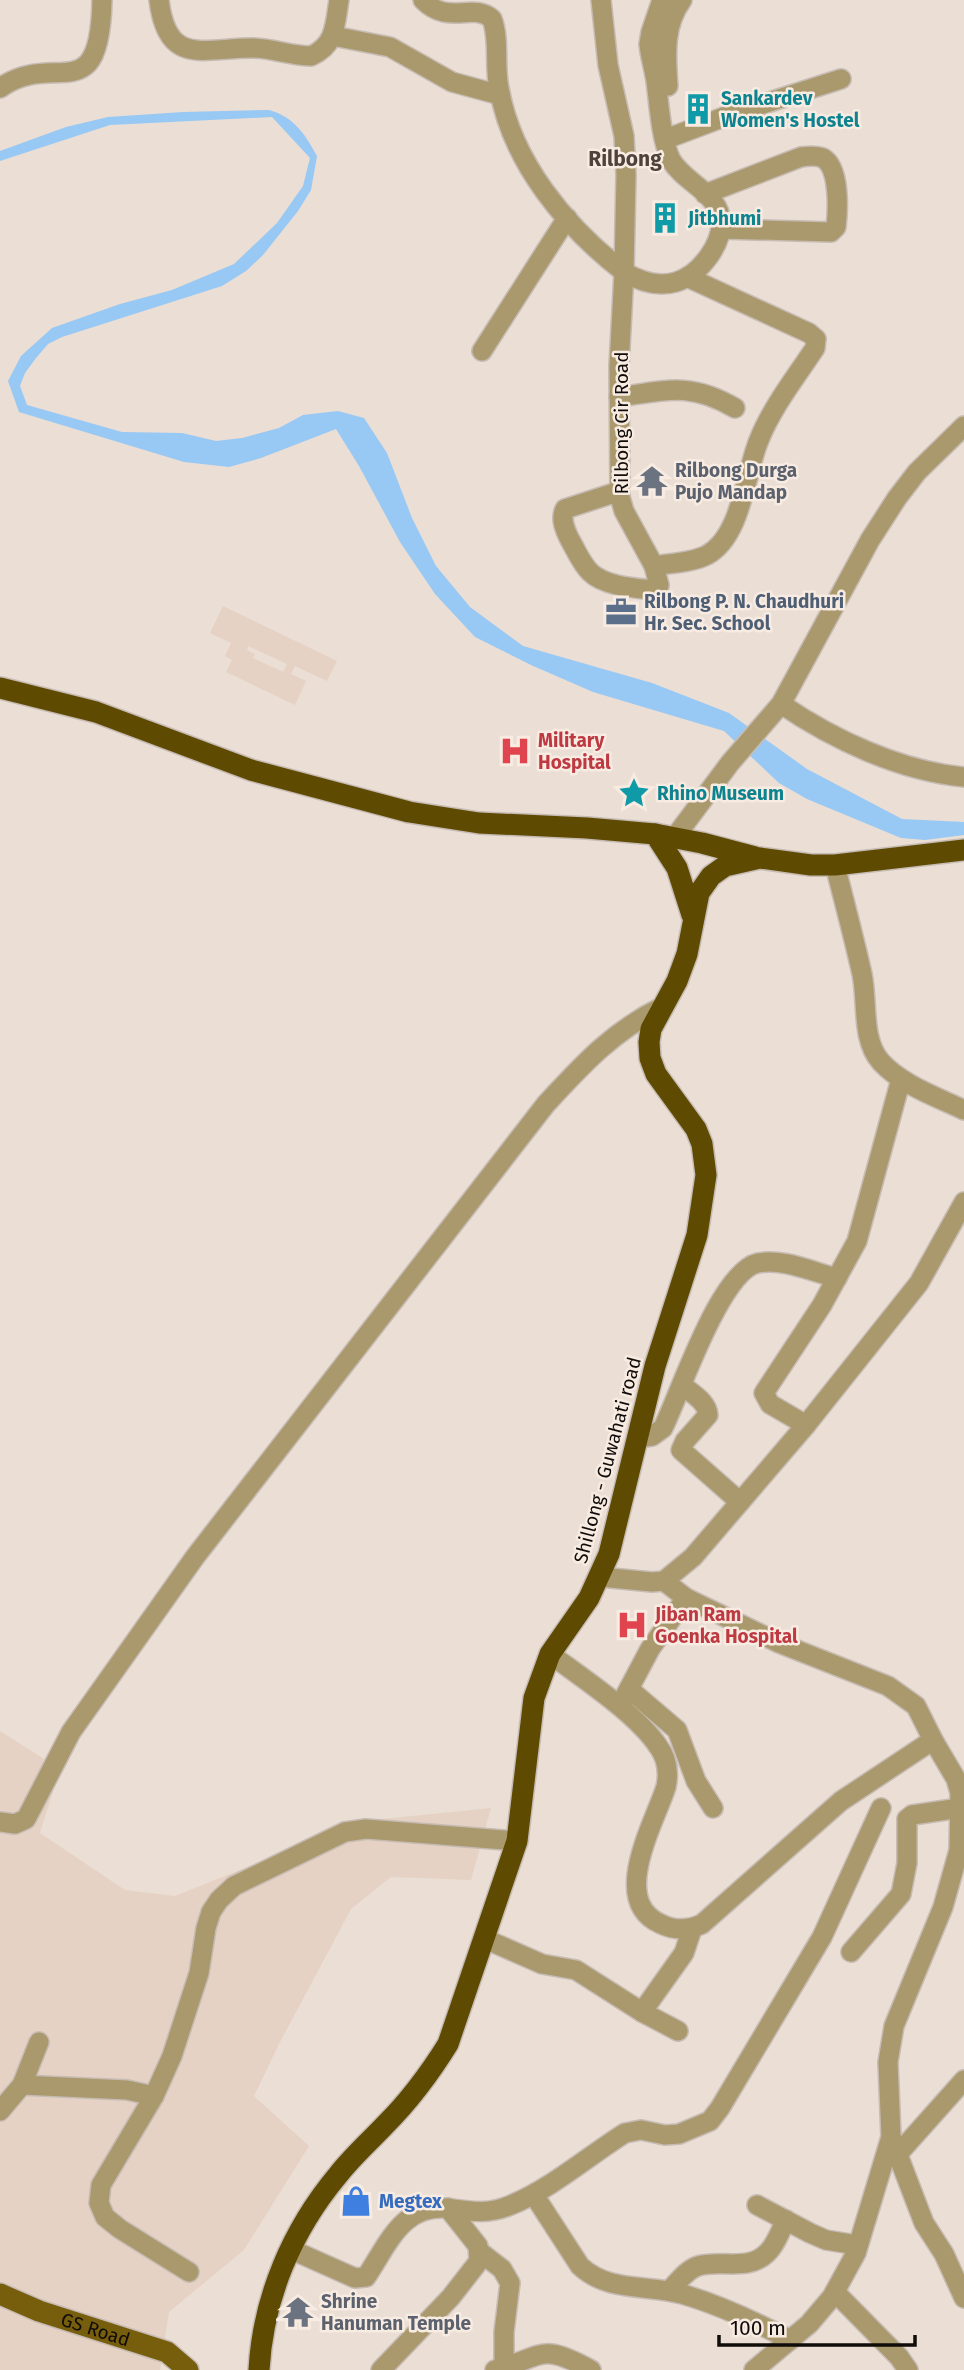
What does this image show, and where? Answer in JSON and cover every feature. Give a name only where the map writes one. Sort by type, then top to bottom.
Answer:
[{"type":"highway","points":[[0,688],[96,712],[251,771],[409,812],[479,823],[665,835],[760,858],[811,865],[835,865],[964,850]]},
{"type":"highway","points":[[665,835],[682,879],[693,924]]},
{"type":"highway","name":"Shillong - Guwahati road","points":[[259,2370],[267,2310],[290,2249],[304,2221],[333,2180],[408,2100],[433,2068],[448,2044],[485,1938],[517,1841],[534,1698],[550,1654],[589,1598],[600,1577],[617,1525],[659,1354],[697,1235],[706,1175],[702,1144],[696,1129],[664,1089],[650,1058],[651,1029],[682,968],[699,893],[711,876],[725,866],[760,858]]},
{"type":"main road","name":"GS Road","points":[[0,2294],[39,2311],[167,2352],[188,2370]]},
{"type":"street","points":[[0,88],[12,79],[23,76],[72,73],[82,69],[98,43],[102,0]]},
{"type":"street","points":[[159,0],[167,28],[174,41],[190,51],[255,48],[311,57],[329,45],[339,0]]},
{"type":"street","points":[[424,0],[439,12],[485,13],[492,19],[500,95],[509,128],[520,153],[539,182],[586,239],[624,272],[653,284],[676,282],[687,277],[710,254],[721,229],[719,211],[671,160],[649,44],[662,0]]},
{"type":"street","name":"Rilbong Cir Road","points":[[601,0],[608,65],[624,136],[626,175],[619,397],[620,491],[624,511],[654,566]]},
{"type":"street","points":[[664,130],[668,102],[666,42],[670,23],[682,0]]},
{"type":"street","points":[[333,36],[390,47],[452,82],[500,95]]},
{"type":"street","points":[[664,130],[732,114],[842,79]]},
{"type":"street","points":[[705,194],[801,157],[816,156],[825,159],[830,166],[837,194],[836,227],[831,232],[721,229]]},
{"type":"street","points":[[482,351],[567,218]]},
{"type":"street","points":[[620,491],[565,509],[562,520],[566,533],[583,564],[597,577],[653,590],[659,585],[654,566],[695,559],[717,547],[739,512],[758,441],[766,424],[816,344],[816,339],[809,333],[687,277]]},
{"type":"street","points":[[619,397],[659,391],[695,390],[735,408]]},
{"type":"street","points":[[665,835],[778,708],[864,551],[897,498],[916,472],[964,426]]},
{"type":"street","points":[[778,708],[907,766],[964,777]]},
{"type":"street","points":[[835,865],[864,984],[870,1044],[882,1063],[901,1079],[964,1110]]},
{"type":"street","points":[[0,1822],[15,1824],[26,1819],[71,1732],[180,1578],[546,1104],[608,1041],[635,1020],[662,1006]]},
{"type":"street","points":[[806,1425],[770,1404],[764,1393],[822,1305],[857,1241],[901,1079]]},
{"type":"street","points":[[600,1577],[664,1581],[693,1557],[806,1425],[919,1283],[964,1202]]},
{"type":"street","points":[[638,1438],[652,1436],[663,1428],[693,1355],[724,1296],[747,1268],[768,1262],[837,1278]]},
{"type":"street","points":[[682,1385],[703,1402],[709,1411],[681,1446],[681,1450],[740,1502]]},
{"type":"street","points":[[664,1581],[686,1598],[779,1643],[888,1686],[916,1706],[933,1740],[958,1771],[961,1799],[959,1843],[954,1873],[943,1907],[898,2014],[888,2062],[895,2145],[924,2223],[944,2254],[964,2298]]},
{"type":"street","points":[[619,1707],[650,1649],[686,1598]]},
{"type":"street","points":[[550,1654],[619,1707],[659,1747],[668,1776],[636,1872],[637,1897],[649,1917],[670,1927],[692,1929],[702,1924],[841,1801],[933,1740]]},
{"type":"street","points":[[629,1689],[677,1730],[696,1781],[713,1808]]},
{"type":"street","points":[[851,1952],[901,1894],[907,1863],[906,1819],[961,1799]]},
{"type":"street","points":[[290,2249],[355,2278],[366,2277],[394,2233],[408,2218],[431,2209],[490,2212],[534,2195],[625,2133],[641,2130],[665,2135],[679,2134],[709,2121],[731,2092],[822,1937],[881,1808]]},
{"type":"street","points":[[189,2272],[120,2229],[105,2217],[99,2203],[101,2185],[154,2096],[172,2056],[199,1973],[206,1928],[211,1912],[219,1900],[234,1886],[345,1832],[366,1829],[517,1841]]},
{"type":"street","points":[[642,2012],[684,1954],[692,1929]]},
{"type":"street","points":[[485,1938],[542,1964],[576,1970],[642,2012],[678,2031]]},
{"type":"street","points":[[0,2111],[22,2085],[39,2042]]},
{"type":"street","points":[[754,2370],[809,2325],[835,2291],[856,2253],[895,2145],[964,2081]]},
{"type":"street","points":[[22,2085],[127,2090],[154,2096]]},
{"type":"street","points":[[534,2195],[580,2266],[591,2276],[618,2286],[669,2291],[747,2317],[790,2340]]},
{"type":"street","points":[[757,2205],[826,2239],[857,2245]]},
{"type":"street","points":[[449,2208],[480,2252],[502,2269],[510,2283],[500,2369],[534,2355],[554,2353],[592,2370]]},
{"type":"street","points":[[669,2291],[686,2272],[700,2265],[733,2264],[758,2259],[772,2248],[786,2220]]},
{"type":"street","points":[[380,2370],[457,2290],[477,2265],[480,2252]]},
{"type":"street","points":[[835,2291],[899,2357],[908,2370]]},
{"type":"shaded area","points":[[223,606],[337,661],[327,681],[295,666],[291,674],[306,681],[295,705],[226,672],[232,660],[225,656],[231,643],[210,633]],"holes":[[[248,646],[287,664],[283,672],[253,658],[255,654],[247,650]]]},
{"type":"shaded area","points":[[0,1731],[60,1769],[40,1833],[125,1890],[175,1896],[362,1821],[491,1808],[471,1880],[391,1877],[351,1909],[254,2096],[309,2146],[244,2250],[169,2312],[160,2370],[0,2370]]},
{"type":"water","points":[[269,110],[298,127],[317,156],[311,190],[263,255],[246,271],[222,286],[62,337],[48,344],[25,373],[20,386],[27,405],[122,432],[182,433],[216,441],[242,438],[279,428],[303,415],[338,411],[364,418],[387,453],[412,518],[436,566],[470,607],[523,646],[652,683],[729,713],[807,769],[902,819],[964,822],[964,835],[925,840],[901,838],[807,799],[779,783],[724,731],[593,692],[475,637],[435,594],[400,542],[336,429],[261,458],[229,467],[184,462],[19,412],[8,381],[21,356],[52,328],[120,304],[172,290],[234,264],[277,223],[303,186],[310,158],[272,117],[110,125],[0,161],[0,151],[66,127],[108,117]]},
{"type":"place","name":"Sankardev Women's Hostel","points":[[698,109]]},
{"type":"place","name":"Jitbhumi","points":[[665,218]]},
{"type":"place","name":"Rilbong Durga Pujo Mandap","points":[[652,481]]},
{"type":"place","name":"Rilbong P. N. Chaudhuri Hr. Sec. School","points":[[621,612]]},
{"type":"place","name":"Military Hospital","points":[[515,751]]},
{"type":"place","name":"Rhino Museum","points":[[634,793]]},
{"type":"place","name":"Jiban Ram Goenka Hospital","points":[[632,1625]]},
{"type":"place","name":"Megtex","points":[[356,2201]]},
{"type":"place","name":"Shrine Hanuman Temple","points":[[298,2312]]},
{"type":"district","name":"Rilbong","points":[[625,159]]}]
